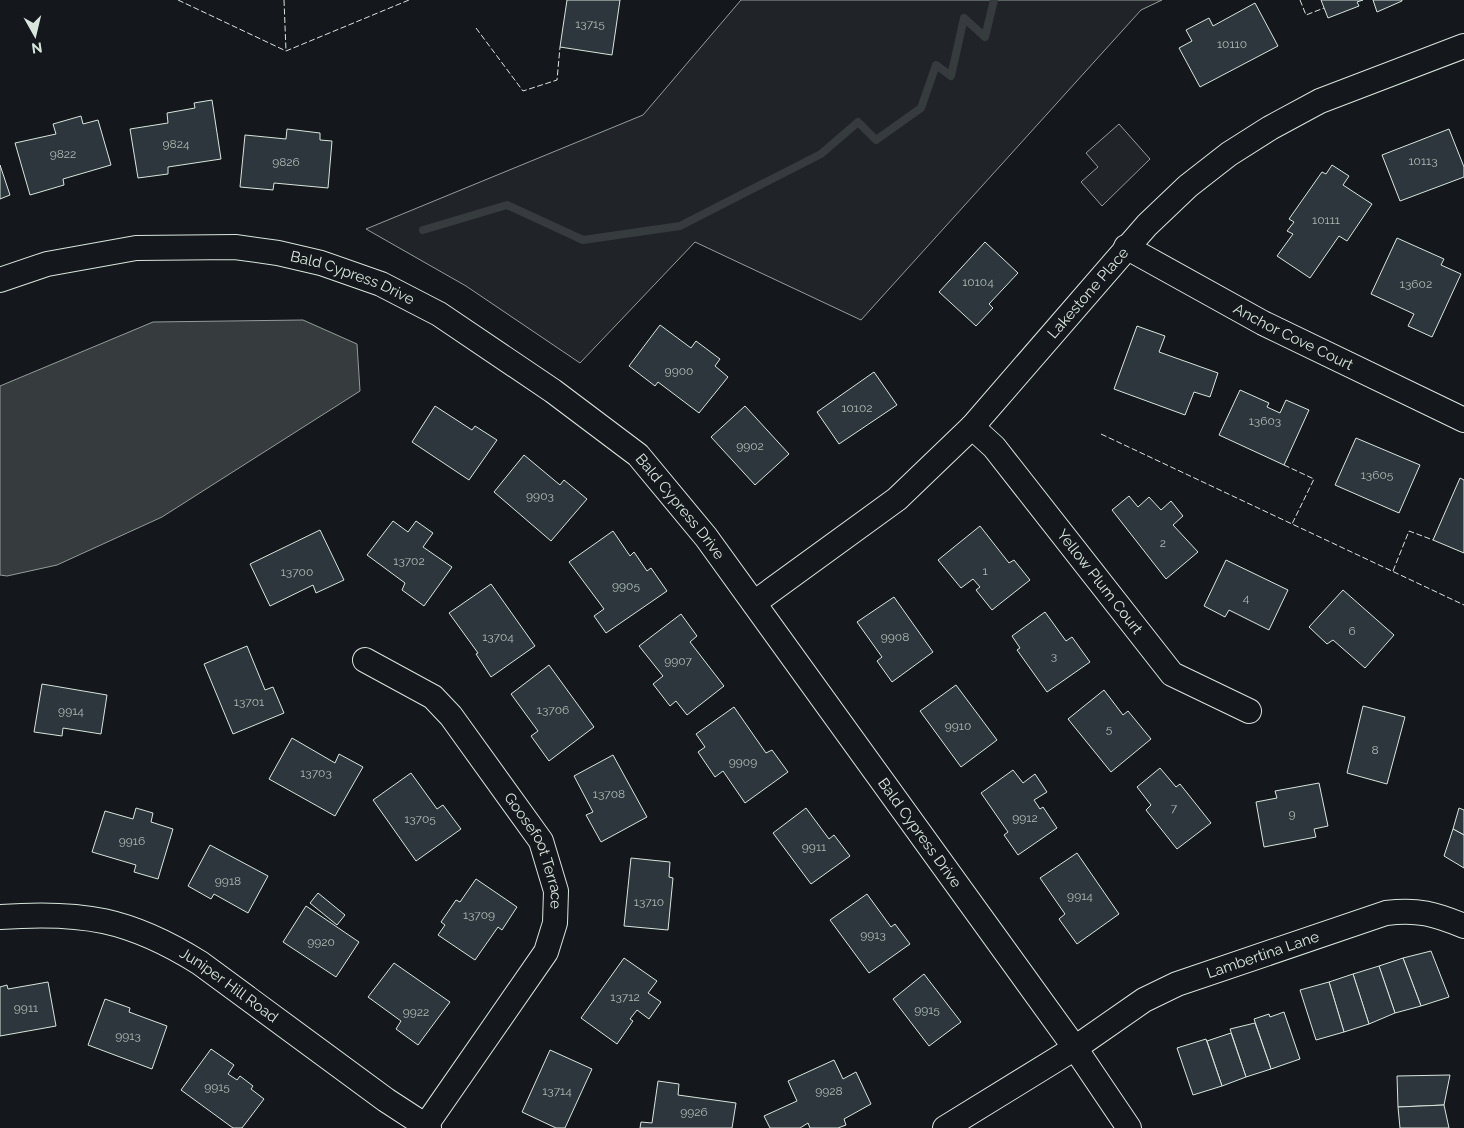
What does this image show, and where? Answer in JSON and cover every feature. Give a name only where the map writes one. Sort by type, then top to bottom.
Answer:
[{"type":"street","name":"Lakestone Place","points":[[754,604],[897,499],[972,427],[1075,310],[1126,247],[1188,186],[1229,154],[1270,128],[1320,101],[1464,46]]},
{"type":"street","name":"Bald Cypress Drive","points":[[0,280],[47,264],[92,254],[136,248],[192,246],[235,248],[278,253],[321,263],[381,284],[438,314],[529,374],[602,426],[638,456],[706,537],[1075,1048],[1129,1128]]},
{"type":"street","name":"Anchor Cove Court","points":[[1126,247],[1263,323],[1464,420]]},
{"type":"street","name":"Yellow Plum Court","points":[[972,427],[994,447],[1172,674],[1249,711]]},
{"type":"street","name":"Goosefoot Terrace","points":[[365,660],[433,697],[451,716],[541,841],[556,891],[555,923],[546,952],[426,1127]]},
{"type":"street","name":"Lambertina Lane","points":[[1075,1048],[1144,1000],[1176,984],[1386,913],[1410,910],[1435,914],[1464,926]]},
{"type":"street","name":"Juniper Hill Road","points":[[0,917],[55,914],[93,918],[141,931],[171,945],[200,963],[386,1100],[426,1127]]},
{"type":"street","points":[[945,1128],[1075,1048]]},
{"type":"shaded area","points":[[741,0],[1162,0],[1141,10],[861,320],[695,242],[580,363],[466,286],[366,229],[643,115]]},
{"type":"shaded area","points":[[1119,124],[1150,159],[1102,206],[1081,182],[1098,167],[1086,153]]},
{"type":"shaded area","points":[[303,320],[357,344],[360,391],[162,517],[57,565],[7,576],[0,575],[0,386],[153,322]]},
{"type":"building","points":[[567,0],[620,0],[612,55],[560,47]]},
{"type":"building","points":[[1321,0],[1363,0],[1357,2],[1359,6],[1328,18]]},
{"type":"building","points":[[1373,0],[1402,0],[1402,1],[1377,12]]},
{"type":"building","points":[[1255,3],[1278,46],[1200,87],[1179,48],[1192,41],[1186,30],[1209,18],[1213,26]]},
{"type":"building","points":[[212,100],[221,159],[168,167],[168,174],[138,178],[130,129],[168,123],[167,113],[195,108],[194,103]]},
{"type":"building","points":[[81,116],[83,124],[98,120],[111,165],[63,179],[64,185],[30,195],[15,143],[56,134],[53,124]]},
{"type":"building","points":[[287,129],[320,133],[320,140],[332,141],[328,188],[274,183],[273,190],[240,187],[245,135],[286,139]]},
{"type":"building","points":[[1449,129],[1464,167],[1464,177],[1400,201],[1382,155]]},
{"type":"building","points":[[0,165],[10,195],[0,199]]},
{"type":"building","points":[[1332,165],[1349,176],[1343,185],[1372,204],[1347,241],[1339,236],[1310,278],[1277,256],[1293,234],[1287,231],[1294,222],[1289,219],[1322,172],[1326,174]]},
{"type":"building","points":[[1397,238],[1444,259],[1441,265],[1461,274],[1432,337],[1408,326],[1414,314],[1371,294]]},
{"type":"building","points":[[985,242],[1018,273],[989,304],[993,308],[976,326],[939,292]]},
{"type":"building","points":[[660,325],[691,348],[696,341],[720,359],[715,366],[728,377],[699,413],[658,382],[655,386],[629,366]]},
{"type":"building","points":[[1137,326],[1165,336],[1159,352],[1218,373],[1210,397],[1194,392],[1185,415],[1114,389]]},
{"type":"building","points":[[874,372],[897,405],[839,444],[817,412]]},
{"type":"building","points":[[1240,390],[1269,403],[1267,407],[1280,413],[1286,400],[1309,410],[1284,465],[1219,435]]},
{"type":"building","points":[[435,406],[472,430],[475,426],[497,440],[469,480],[412,442]]},
{"type":"building","points":[[745,406],[789,454],[755,485],[711,437]]},
{"type":"building","points":[[1356,438],[1420,465],[1399,513],[1335,485]]},
{"type":"building","points":[[524,455],[560,485],[564,480],[587,499],[551,541],[494,492]]},
{"type":"building","points":[[1460,478],[1464,480],[1464,553],[1433,540]]},
{"type":"building","points":[[1129,496],[1138,507],[1149,497],[1161,510],[1171,501],[1183,516],[1173,525],[1198,552],[1166,579],[1112,510]]},
{"type":"building","points":[[393,521],[408,532],[416,521],[433,533],[423,547],[452,567],[424,606],[402,590],[405,583],[367,555]]},
{"type":"building","points":[[980,526],[1009,563],[1014,560],[1030,580],[992,610],[976,590],[980,587],[973,579],[961,588],[938,560]]},
{"type":"building","points":[[320,530],[344,580],[316,593],[313,585],[270,606],[250,564]]},
{"type":"building","points":[[613,531],[630,556],[634,552],[647,571],[651,568],[667,591],[606,633],[594,616],[604,609],[569,562]]},
{"type":"building","points":[[1226,560],[1288,590],[1269,630],[1229,610],[1225,617],[1204,606]]},
{"type":"building","points":[[491,584],[535,646],[491,677],[476,654],[478,653],[449,613]]},
{"type":"building","points":[[1343,590],[1394,635],[1365,668],[1333,640],[1327,644],[1309,627]]},
{"type":"building","points":[[894,597],[933,652],[892,682],[877,661],[882,657],[857,622]]},
{"type":"building","points":[[1045,612],[1066,641],[1072,637],[1090,662],[1047,692],[1017,650],[1020,648],[1012,636]]},
{"type":"building","points":[[681,614],[697,636],[690,642],[724,686],[687,715],[676,701],[670,706],[653,684],[663,676],[639,646]]},
{"type":"building","points":[[247,646],[265,690],[273,687],[284,713],[233,734],[204,664]]},
{"type":"building","points":[[549,665],[594,727],[549,761],[531,736],[538,731],[511,694]]},
{"type":"building","points":[[42,684],[107,695],[101,734],[63,728],[62,736],[34,732]]},
{"type":"building","points":[[956,685],[997,740],[961,767],[920,711]]},
{"type":"building","points":[[1104,690],[1123,715],[1128,711],[1151,739],[1111,772],[1068,719]]},
{"type":"building","points":[[1363,706],[1405,717],[1387,784],[1347,773]]},
{"type":"building","points":[[734,707],[766,753],[772,750],[788,772],[745,803],[723,771],[715,777],[698,752],[705,747],[696,734]]},
{"type":"building","points":[[292,738],[335,763],[339,754],[363,767],[335,816],[269,779]]},
{"type":"building","points":[[613,755],[647,817],[601,842],[586,815],[593,812],[574,776]]},
{"type":"building","points":[[1160,768],[1176,787],[1180,784],[1211,823],[1177,849],[1146,810],[1151,805],[1137,787]]},
{"type":"building","points":[[1013,770],[1023,783],[1035,774],[1047,792],[1034,800],[1040,809],[1043,807],[1057,828],[1018,855],[1004,835],[1008,832],[981,793]]},
{"type":"building","points":[[411,773],[437,809],[443,805],[461,829],[416,861],[373,800]]},
{"type":"building","points":[[1319,783],[1328,826],[1314,829],[1316,837],[1264,847],[1256,802],[1277,798],[1275,791]]},
{"type":"building","points":[[136,808],[153,813],[151,822],[173,829],[158,879],[134,872],[136,865],[92,852],[105,811],[133,819]]},
{"type":"building","points":[[806,808],[829,839],[834,835],[850,856],[811,884],[773,833]]},
{"type":"building","points":[[1459,808],[1464,810],[1464,835],[1453,829]]},
{"type":"building","points":[[1453,829],[1464,835],[1464,868],[1444,856]]},
{"type":"building","points":[[210,845],[268,876],[248,913],[214,894],[211,899],[188,886]]},
{"type":"building","points":[[1077,853],[1119,914],[1077,944],[1059,919],[1065,914],[1040,878]]},
{"type":"building","points":[[631,858],[670,862],[669,877],[673,878],[668,930],[624,926]]},
{"type":"building","points":[[476,879],[517,907],[502,930],[498,927],[475,960],[438,935],[445,925],[441,922],[456,900],[460,902]]},
{"type":"building","points":[[318,893],[345,915],[337,925],[310,903]]},
{"type":"building","points":[[867,894],[891,927],[895,924],[910,944],[869,973],[830,920]]},
{"type":"building","points":[[306,906],[359,942],[336,977],[283,942]]},
{"type":"building","points":[[1431,951],[1449,997],[1421,1006],[1403,958]]},
{"type":"building","points":[[624,958],[657,981],[648,993],[661,1002],[649,1019],[637,1010],[630,1019],[633,1021],[617,1044],[581,1018]]},
{"type":"building","points":[[1403,958],[1421,1006],[1395,1013],[1379,966]]},
{"type":"building","points":[[394,963],[450,1002],[418,1045],[396,1029],[401,1021],[368,997]]},
{"type":"building","points":[[1379,966],[1395,1013],[1369,1024],[1353,974]]},
{"type":"building","points":[[924,974],[961,1022],[929,1046],[893,999]]},
{"type":"building","points":[[1353,974],[1369,1024],[1344,1032],[1329,982]]},
{"type":"building","points":[[48,982],[56,1026],[0,1036],[0,987],[7,985],[8,989]]},
{"type":"building","points":[[1329,982],[1344,1032],[1316,1040],[1300,990]]},
{"type":"building","points":[[105,999],[130,1008],[129,1012],[167,1026],[152,1069],[88,1045]]},
{"type":"building","points":[[1284,1012],[1300,1059],[1271,1069],[1254,1019],[1269,1014],[1270,1017]]},
{"type":"building","points":[[1255,1023],[1271,1069],[1246,1077],[1230,1029]]},
{"type":"building","points":[[1231,1033],[1246,1077],[1222,1086],[1207,1041]]},
{"type":"building","points":[[1206,1039],[1222,1086],[1193,1095],[1177,1048]]},
{"type":"building","points":[[211,1049],[234,1065],[228,1074],[237,1080],[240,1076],[253,1086],[251,1089],[264,1099],[242,1128],[233,1128],[181,1090]]},
{"type":"building","points":[[550,1050],[592,1069],[565,1128],[556,1128],[522,1112]]},
{"type":"building","points":[[834,1060],[843,1079],[856,1072],[871,1104],[844,1119],[846,1125],[838,1128],[810,1128],[808,1123],[800,1128],[770,1128],[764,1116],[797,1101],[788,1081]]},
{"type":"building","points":[[1450,1075],[1444,1105],[1398,1107],[1397,1076]]},
{"type":"building","points":[[658,1081],[679,1084],[678,1095],[736,1103],[732,1128],[640,1128],[641,1122],[652,1123]]},
{"type":"building","points":[[1444,1105],[1449,1128],[1400,1128],[1398,1107]]},
{"type":"waterway","points":[[423,230],[507,205],[583,240],[680,226],[821,154],[858,122],[876,140],[921,108],[936,65],[951,76],[964,18],[985,37],[994,0]]},
{"type":"fence","points":[[178,0],[286,51],[409,0]]},
{"type":"fence","points":[[284,0],[286,51]]},
{"type":"fence","points":[[1300,0],[1306,15],[1324,8]]},
{"type":"fence","points":[[476,28],[523,91],[557,80],[560,47]]},
{"type":"fence","points":[[1101,434],[1464,605]]},
{"type":"fence","points":[[1284,465],[1314,479],[1292,524]]},
{"type":"fence","points":[[1393,571],[1409,531],[1433,540]]}]
